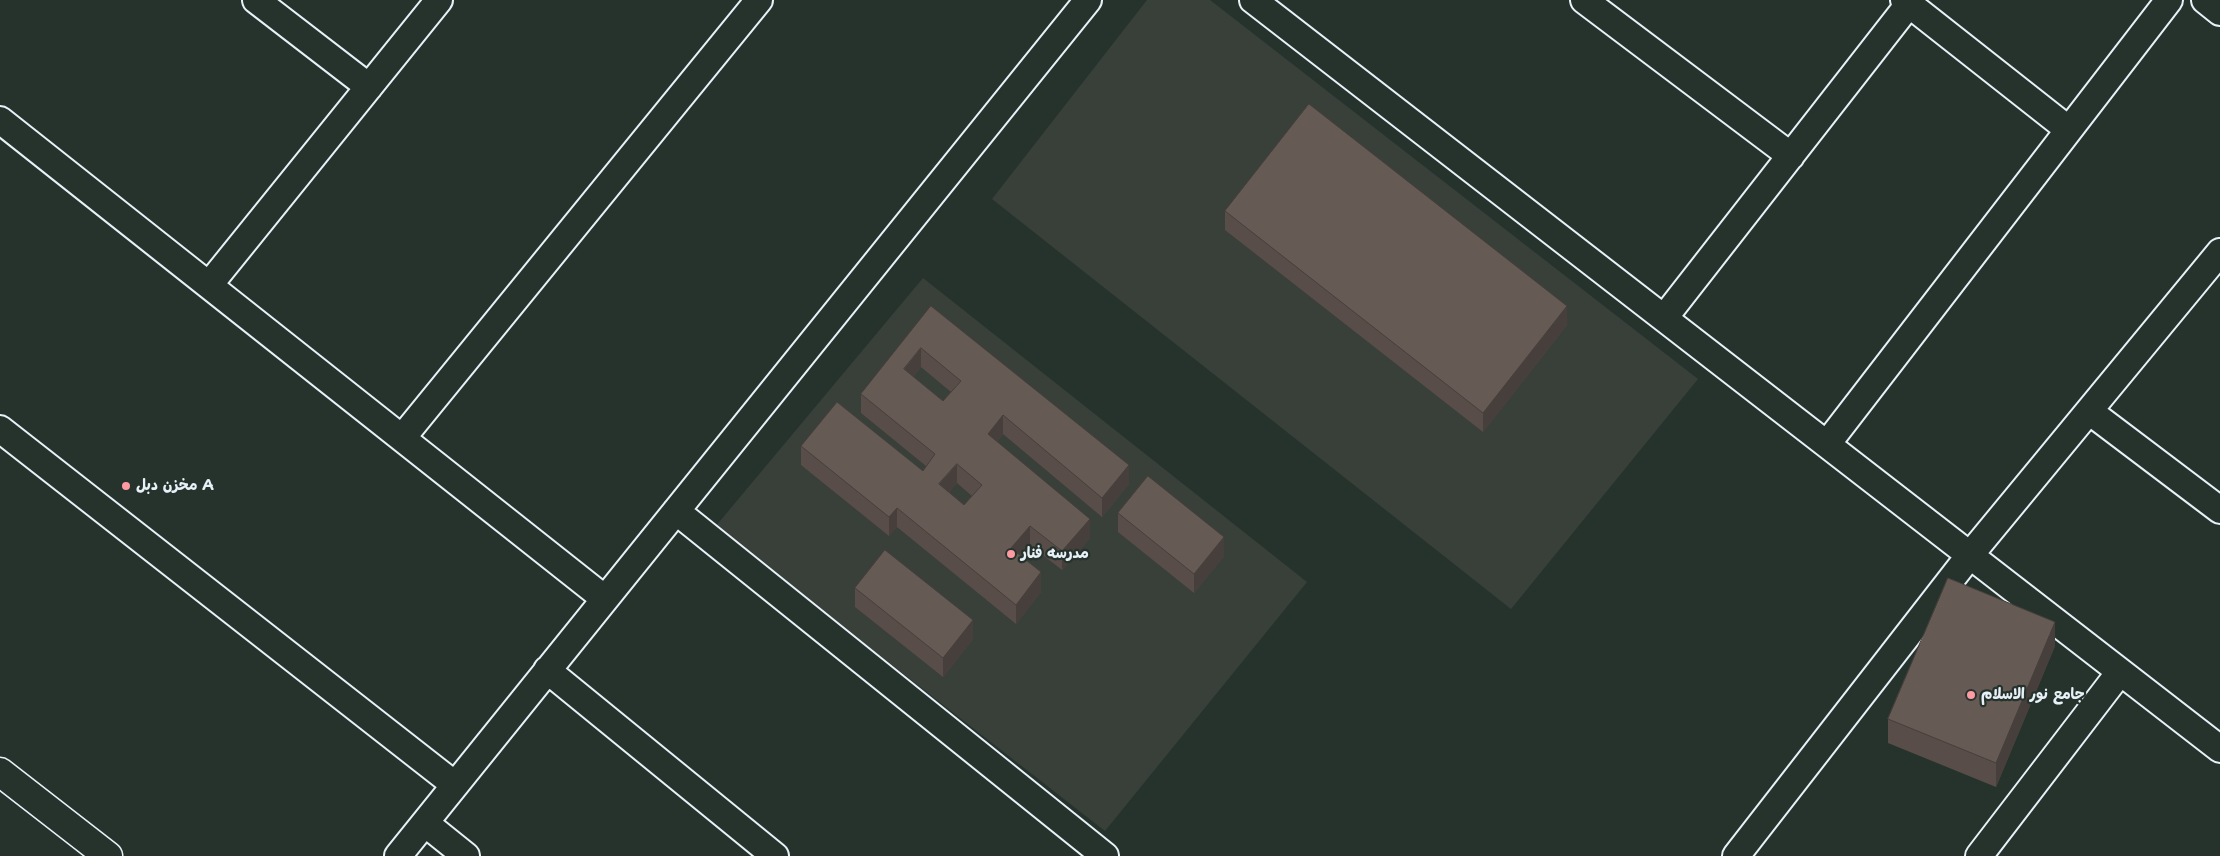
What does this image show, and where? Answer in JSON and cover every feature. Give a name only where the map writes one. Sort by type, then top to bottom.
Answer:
[{"type":"street","points":[[209,285],[439,0]]},
{"type":"street","points":[[402,438],[760,0]]},
{"type":"street","points":[[1253,0],[2220,749]]},
{"type":"street","points":[[1584,0],[1790,156]]},
{"type":"street","points":[[1827,444],[2169,0]]},
{"type":"street","points":[[2205,0],[2220,12]]},
{"type":"street","points":[[259,1],[369,87]]},
{"type":"street","points":[[1664,318],[1790,156],[1906,2],[2069,130]]},
{"type":"street","points":[[398,856],[676,511],[1079,3]]},
{"type":"street","points":[[0,120],[605,599]]},
{"type":"street","points":[[1736,856],[1970,555],[2218,259]]},
{"type":"street","points":[[2089,412],[2220,510]]},
{"type":"street","points":[[0,429],[455,785]]},
{"type":"street","points":[[676,511],[1105,856]]},
{"type":"street","points":[[547,670],[775,856]]},
{"type":"street","points":[[1978,856],[2120,672]]},
{"type":"street","points":[[0,772],[108,856]]},
{"type":"street","points":[[424,823],[466,856]]},
{"type":"shaded area","points":[[1147,0],[1210,0],[1698,379],[1511,609],[992,199]]},
{"type":"shaded area","name":"مدرسه فنار","points":[[923,278],[1307,582],[1105,831],[715,527]]},
{"type":"building","points":[[1309,104],[1567,306],[1483,413],[1225,211]]},
{"type":"building","points":[[931,306],[1129,465],[1102,498],[1003,415],[988,434],[1090,519],[1062,551],[1030,526],[1011,548],[1041,572],[1016,605],[897,508],[889,517],[801,446],[837,402],[923,471],[935,454],[861,394]],"holes":[[[921,348],[961,381],[943,401],[904,369]],[[957,464],[982,485],[964,505],[939,484]]]},
{"type":"building","points":[[1148,476],[1224,537],[1194,574],[1118,513]]},
{"type":"building","points":[[885,550],[973,620],[943,658],[855,588]]},
{"type":"building","name":"جامع نور الاسلام","points":[[1948,578],[2055,622],[1996,763],[1888,719]]},
{"type":"place","name":"مخزن دبل A","points":[[126,486]]},
{"type":"place","name":"مدرسه فنار","points":[[1011,554]]},
{"type":"place","name":"جامع نور الاسلام","points":[[1971,695]]}]
